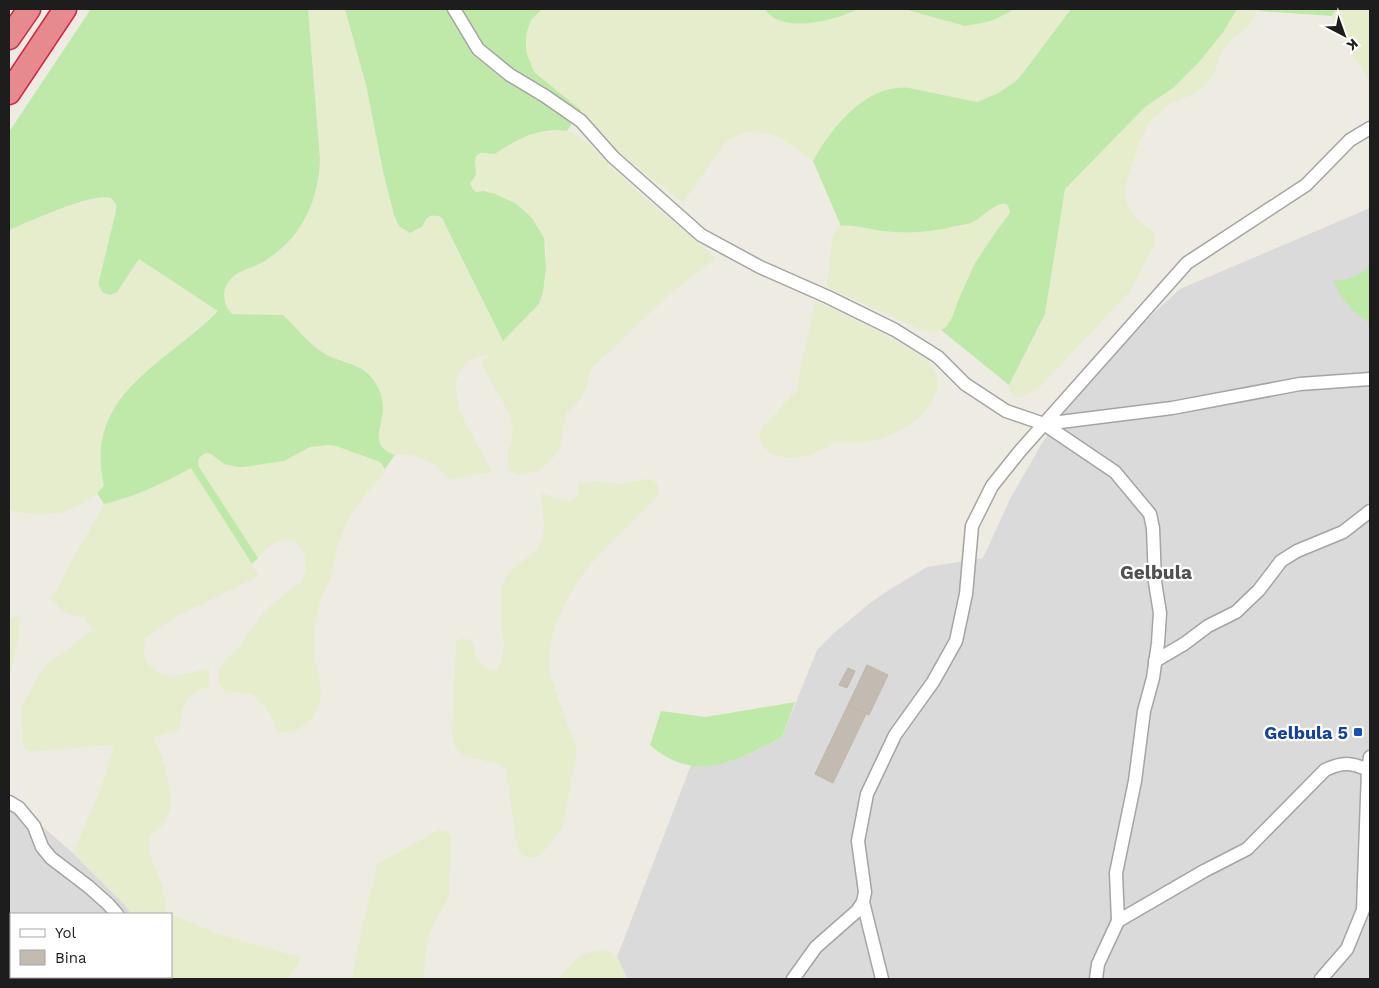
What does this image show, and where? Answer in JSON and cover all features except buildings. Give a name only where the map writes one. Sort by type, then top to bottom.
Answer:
[{"type":"highway","points":[[9,38],[29,9]]},
{"type":"highway","points":[[9,93],[65,9]]},
{"type":"street","points":[[454,9],[478,49],[510,75],[581,121],[613,157],[700,235],[760,267],[828,297],[895,330],[938,357],[965,384],[1006,411],[1044,424],[1115,472],[1150,514],[1153,528],[1154,582],[1160,612],[1155,661],[1153,678],[1144,711],[1135,781],[1116,873],[1118,921],[1098,964],[1096,979]]},
{"type":"street","points":[[792,979],[816,947],[854,914],[862,902],[865,892],[858,841],[867,794],[895,735],[933,682],[956,640],[966,594],[972,526],[992,486],[1020,451],[1187,263],[1306,185],[1350,140],[1370,128]]},
{"type":"street","points":[[1044,424],[1172,408],[1300,384],[1370,379]]},
{"type":"street","points":[[1155,661],[1184,644],[1208,626],[1236,612],[1259,590],[1281,561],[1297,551],[1343,532],[1370,511]]},
{"type":"street","points":[[1118,921],[1204,871],[1247,849],[1325,770],[1335,765],[1346,763],[1358,765],[1369,763],[1363,910],[1347,950],[1321,979]]},
{"type":"street","points":[[9,802],[19,808],[34,826],[42,847],[51,858],[89,887],[116,913]]},
{"type":"street","points":[[862,902],[882,979]]},
{"type":"shaded area","points":[[1370,208],[1370,979],[627,978],[617,957],[691,765],[709,766],[729,762],[752,753],[782,737],[817,650],[834,633],[870,603],[927,567],[983,558],[1010,499],[1042,443],[1062,415],[1083,387],[1129,336],[1180,289]]},
{"type":"shaded area","points":[[9,798],[73,853],[125,905],[130,913],[10,913],[10,978],[119,979],[9,979]]},
{"type":"green space","points":[[91,9],[308,9],[320,159],[319,175],[312,204],[305,218],[288,242],[263,262],[241,271],[233,277],[227,284],[224,297],[232,314],[283,315],[306,339],[322,352],[365,371],[376,384],[382,400],[380,442],[382,447],[395,455],[385,469],[380,462],[336,446],[327,445],[310,447],[284,461],[244,467],[224,464],[211,454],[204,454],[199,458],[199,467],[258,558],[252,564],[191,468],[149,489],[116,501],[104,504],[97,493],[104,486],[101,454],[106,427],[117,404],[133,384],[218,311],[139,259],[117,292],[110,295],[102,292],[99,281],[116,211],[116,204],[111,198],[102,197],[76,203],[9,230],[9,132]]},
{"type":"green space","points":[[308,9],[345,9],[366,85],[394,215],[423,226],[424,222],[431,216],[434,215],[442,218],[503,341],[539,304],[545,281],[546,248],[544,238],[515,203],[495,194],[484,191],[476,192],[472,188],[470,183],[476,165],[474,160],[479,154],[495,154],[516,140],[538,133],[562,130],[572,132],[583,139],[622,178],[716,258],[670,294],[590,370],[584,394],[566,414],[560,448],[551,461],[538,471],[520,475],[508,469],[508,451],[513,429],[509,413],[481,363],[489,355],[475,357],[466,363],[459,372],[456,384],[458,406],[462,416],[492,472],[450,480],[428,461],[412,455],[395,455],[383,447],[379,437],[379,426],[356,365],[322,352],[283,315],[232,314],[227,309],[224,297],[229,281],[237,273],[274,255],[300,227],[311,206],[318,183],[320,159]]},
{"type":"green space","points":[[345,9],[542,9],[531,20],[526,35],[526,51],[534,72],[581,110],[567,131],[547,131],[529,135],[495,154],[481,153],[477,155],[475,159],[476,172],[474,179],[470,183],[476,192],[484,191],[495,194],[515,203],[532,218],[544,238],[546,269],[543,292],[539,304],[503,341],[442,218],[430,216],[423,226],[410,233],[399,226],[394,215],[383,171],[366,85]]},
{"type":"green space","points":[[542,9],[764,9],[770,15],[790,23],[822,21],[848,14],[858,9],[904,9],[965,26],[987,22],[1015,9],[1071,9],[1023,73],[1016,81],[998,93],[977,102],[909,88],[885,89],[860,104],[838,124],[813,161],[779,137],[753,131],[744,133],[723,145],[683,203],[615,149],[581,110],[534,72],[526,51],[526,35],[531,20]]},
{"type":"green space","points":[[764,9],[858,9],[818,22],[795,23],[776,19]]},
{"type":"green space","points":[[904,9],[1015,9],[987,22],[965,26]]},
{"type":"green space","points":[[1071,9],[1237,9],[1224,31],[1199,62],[1173,88],[1145,107],[1065,189],[1045,314],[1009,385],[941,330],[946,327],[952,318],[975,263],[1010,213],[1008,207],[1005,204],[1000,204],[973,222],[929,231],[892,232],[841,226],[813,161],[840,122],[865,100],[879,93],[894,88],[909,88],[977,102],[998,93],[1016,81],[1023,73]]},
{"type":"green space","points":[[1237,9],[1259,9],[1250,24],[1230,42],[1219,56],[1215,71],[1206,85],[1193,95],[1173,102],[1165,108],[1150,122],[1140,140],[1124,190],[1125,197],[1129,209],[1134,216],[1154,234],[1155,243],[1130,291],[1040,387],[1022,397],[1012,395],[1009,385],[1045,314],[1065,189],[1145,107],[1185,76],[1224,31]]},
{"type":"green space","points":[[1259,9],[1336,9],[1332,16],[1259,11]]},
{"type":"green space","points":[[1336,9],[1370,9],[1370,80],[1356,60],[1332,17]]},
{"type":"green space","points":[[103,197],[111,198],[117,207],[99,281],[117,292],[139,258],[218,311],[139,379],[121,397],[104,430],[100,453],[104,486],[97,493],[81,505],[60,513],[37,515],[9,510],[9,230],[53,211]]},
{"type":"green space","points":[[1000,204],[1009,207],[1010,213],[975,263],[960,296],[953,318],[941,330],[923,331],[827,287],[832,238],[835,231],[841,226],[901,232],[939,230],[975,221]]},
{"type":"green space","points":[[1370,265],[1370,323],[1348,305],[1333,281],[1353,277]]},
{"type":"green space","points":[[815,301],[882,333],[927,360],[937,377],[937,391],[931,404],[919,417],[893,434],[863,443],[833,442],[812,455],[787,458],[769,452],[761,444],[759,435],[762,428],[796,391]]},
{"type":"green space","points":[[319,445],[336,446],[380,462],[384,466],[385,471],[362,498],[347,522],[337,548],[331,576],[320,602],[314,630],[314,644],[321,688],[320,702],[310,720],[299,729],[292,732],[277,733],[271,715],[259,700],[251,694],[224,691],[219,684],[218,674],[222,665],[243,642],[264,612],[302,581],[306,569],[305,556],[299,545],[294,541],[284,539],[274,543],[258,558],[199,467],[198,461],[202,455],[211,453],[225,464],[244,467],[284,461],[304,449]]},
{"type":"green space","points":[[191,467],[259,576],[174,618],[145,638],[144,653],[146,660],[159,673],[172,677],[209,668],[209,686],[188,698],[181,713],[180,729],[154,737],[165,765],[171,807],[163,825],[151,836],[148,850],[162,885],[167,912],[169,913],[130,913],[125,905],[73,853],[101,788],[114,745],[31,752],[25,749],[23,744],[21,706],[45,666],[93,630],[83,617],[62,611],[51,598],[104,504],[150,489]]},
{"type":"green space","points":[[645,479],[653,480],[658,486],[657,498],[608,545],[585,571],[569,595],[555,625],[550,648],[550,675],[577,750],[563,827],[541,855],[528,858],[521,854],[517,847],[506,770],[501,765],[462,755],[455,747],[452,732],[456,641],[463,638],[470,640],[474,646],[475,656],[482,665],[486,668],[497,670],[501,662],[504,644],[501,627],[501,590],[505,578],[513,568],[534,552],[542,540],[544,527],[541,493],[569,502],[573,501],[578,495],[577,484],[598,481],[618,484]]},
{"type":"green space","points":[[16,616],[20,617],[20,620],[11,670],[9,718],[9,619]]},
{"type":"green space","points":[[795,702],[782,737],[733,761],[700,766],[684,764],[667,757],[650,745],[661,711],[705,717]]},
{"type":"green space","points":[[439,830],[446,831],[451,837],[449,898],[430,933],[425,955],[424,979],[352,979],[377,864]]},
{"type":"green space","points":[[172,914],[218,934],[302,958],[288,979],[119,979],[172,978]]},
{"type":"green space","points":[[602,949],[610,951],[617,957],[627,978],[633,979],[558,979],[581,955]]},
{"type":"place","name":"Gelbula 5","points":[[1358,732]]},
{"type":"district","name":"Gelbula","points":[[1156,572]]}]
